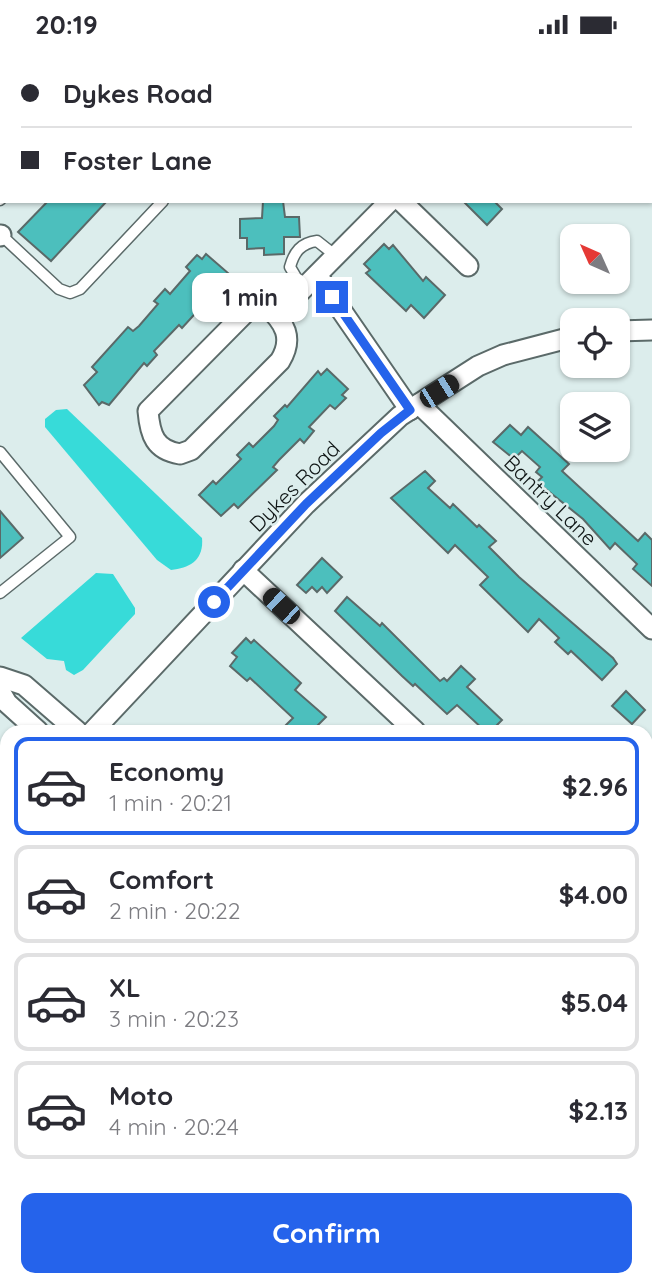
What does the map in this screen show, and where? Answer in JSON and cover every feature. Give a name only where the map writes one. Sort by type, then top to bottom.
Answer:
[{"type":"street","points":[[277,315],[388,203]]},
{"type":"street","points":[[403,203],[468,266]]},
{"type":"street","name":"Bantry Lane","points":[[317,275],[414,407],[652,629]]},
{"type":"street","points":[[266,305],[277,315],[288,347],[280,361],[191,450],[180,454],[159,446],[150,432],[148,411],[247,311],[255,306],[266,305]]},
{"type":"street","points":[[630,331],[652,330]]},
{"type":"street","name":"Dykes Road","points":[[99,725],[306,504],[381,433],[414,407],[478,366],[503,355],[560,340]]},
{"type":"street","points":[[243,570],[409,725]]},
{"type":"street","points":[[0,677],[24,685],[69,725]]},
{"type":"street","points":[[0,691],[7,703],[31,725]]},
{"type":"lane","points":[[0,235],[59,289],[70,293],[80,289],[161,203]]},
{"type":"lane","points":[[303,289],[290,267],[296,252],[309,242],[317,241],[336,256]]},
{"type":"lane","points":[[0,452],[70,537],[0,593]]},
{"type":"water","points":[[67,409],[202,538],[201,552],[190,565],[171,570],[157,560],[45,427],[45,419],[56,410]]},
{"type":"water","points":[[96,573],[113,574],[135,608],[135,614],[83,670],[74,675],[66,670],[64,661],[47,659],[21,638]]},
{"type":"building","points":[[46,203],[105,203],[51,261],[18,232]]},
{"type":"building","points":[[263,203],[283,203],[285,217],[299,217],[300,237],[284,237],[284,254],[264,255],[264,248],[247,249],[247,238],[240,238],[240,219],[262,218]]},
{"type":"building","points":[[465,203],[496,203],[502,209],[487,225]]},
{"type":"building","points":[[384,244],[389,249],[393,245],[423,281],[426,277],[445,295],[424,318],[411,305],[406,311],[366,273],[370,270],[364,264]]},
{"type":"building","points":[[206,254],[228,273],[222,280],[224,282],[182,328],[179,325],[154,351],[157,355],[147,366],[144,363],[109,405],[102,402],[99,405],[84,385],[97,372],[92,367],[128,327],[133,331],[139,326],[158,304],[154,301],[165,289],[170,294],[190,271],[186,267],[197,255],[202,259]]},
{"type":"building","points":[[327,369],[348,389],[342,395],[346,398],[335,409],[330,405],[309,427],[314,431],[304,443],[300,439],[273,467],[277,470],[238,508],[234,504],[221,516],[199,495],[213,481],[216,484],[241,459],[237,455],[249,443],[253,447],[274,426],[278,420],[274,416],[285,405],[287,407],[318,371],[321,375]]},
{"type":"building","points":[[510,425],[521,435],[528,427],[560,456],[560,462],[569,464],[562,471],[638,541],[645,533],[652,540],[652,586],[633,569],[637,564],[615,543],[610,549],[583,519],[537,482],[542,477],[536,472],[540,467],[522,451],[514,459],[493,442]]},
{"type":"building","points":[[425,471],[435,481],[428,488],[450,508],[453,504],[477,527],[479,525],[496,541],[489,547],[519,577],[613,658],[617,664],[602,680],[571,651],[568,654],[555,642],[559,638],[539,619],[528,632],[480,585],[488,577],[455,545],[448,553],[391,498]]},
{"type":"building","points":[[0,511],[23,538],[0,558]]},
{"type":"building","points":[[322,558],[342,577],[327,593],[322,587],[317,592],[312,587],[306,593],[297,585]]},
{"type":"building","points":[[347,597],[380,626],[382,623],[440,681],[444,678],[447,681],[461,666],[475,679],[467,687],[502,720],[497,725],[479,725],[457,705],[447,714],[415,684],[413,686],[402,676],[335,611]]},
{"type":"building","points":[[246,638],[251,643],[254,640],[301,683],[295,690],[326,717],[318,725],[286,725],[293,718],[250,678],[247,681],[230,666],[237,657],[232,653]]},
{"type":"building","points":[[626,691],[645,710],[632,724],[612,706]]},
{"type":"route","points":[[214,602],[306,504],[381,433],[410,410],[332,297]]}]
